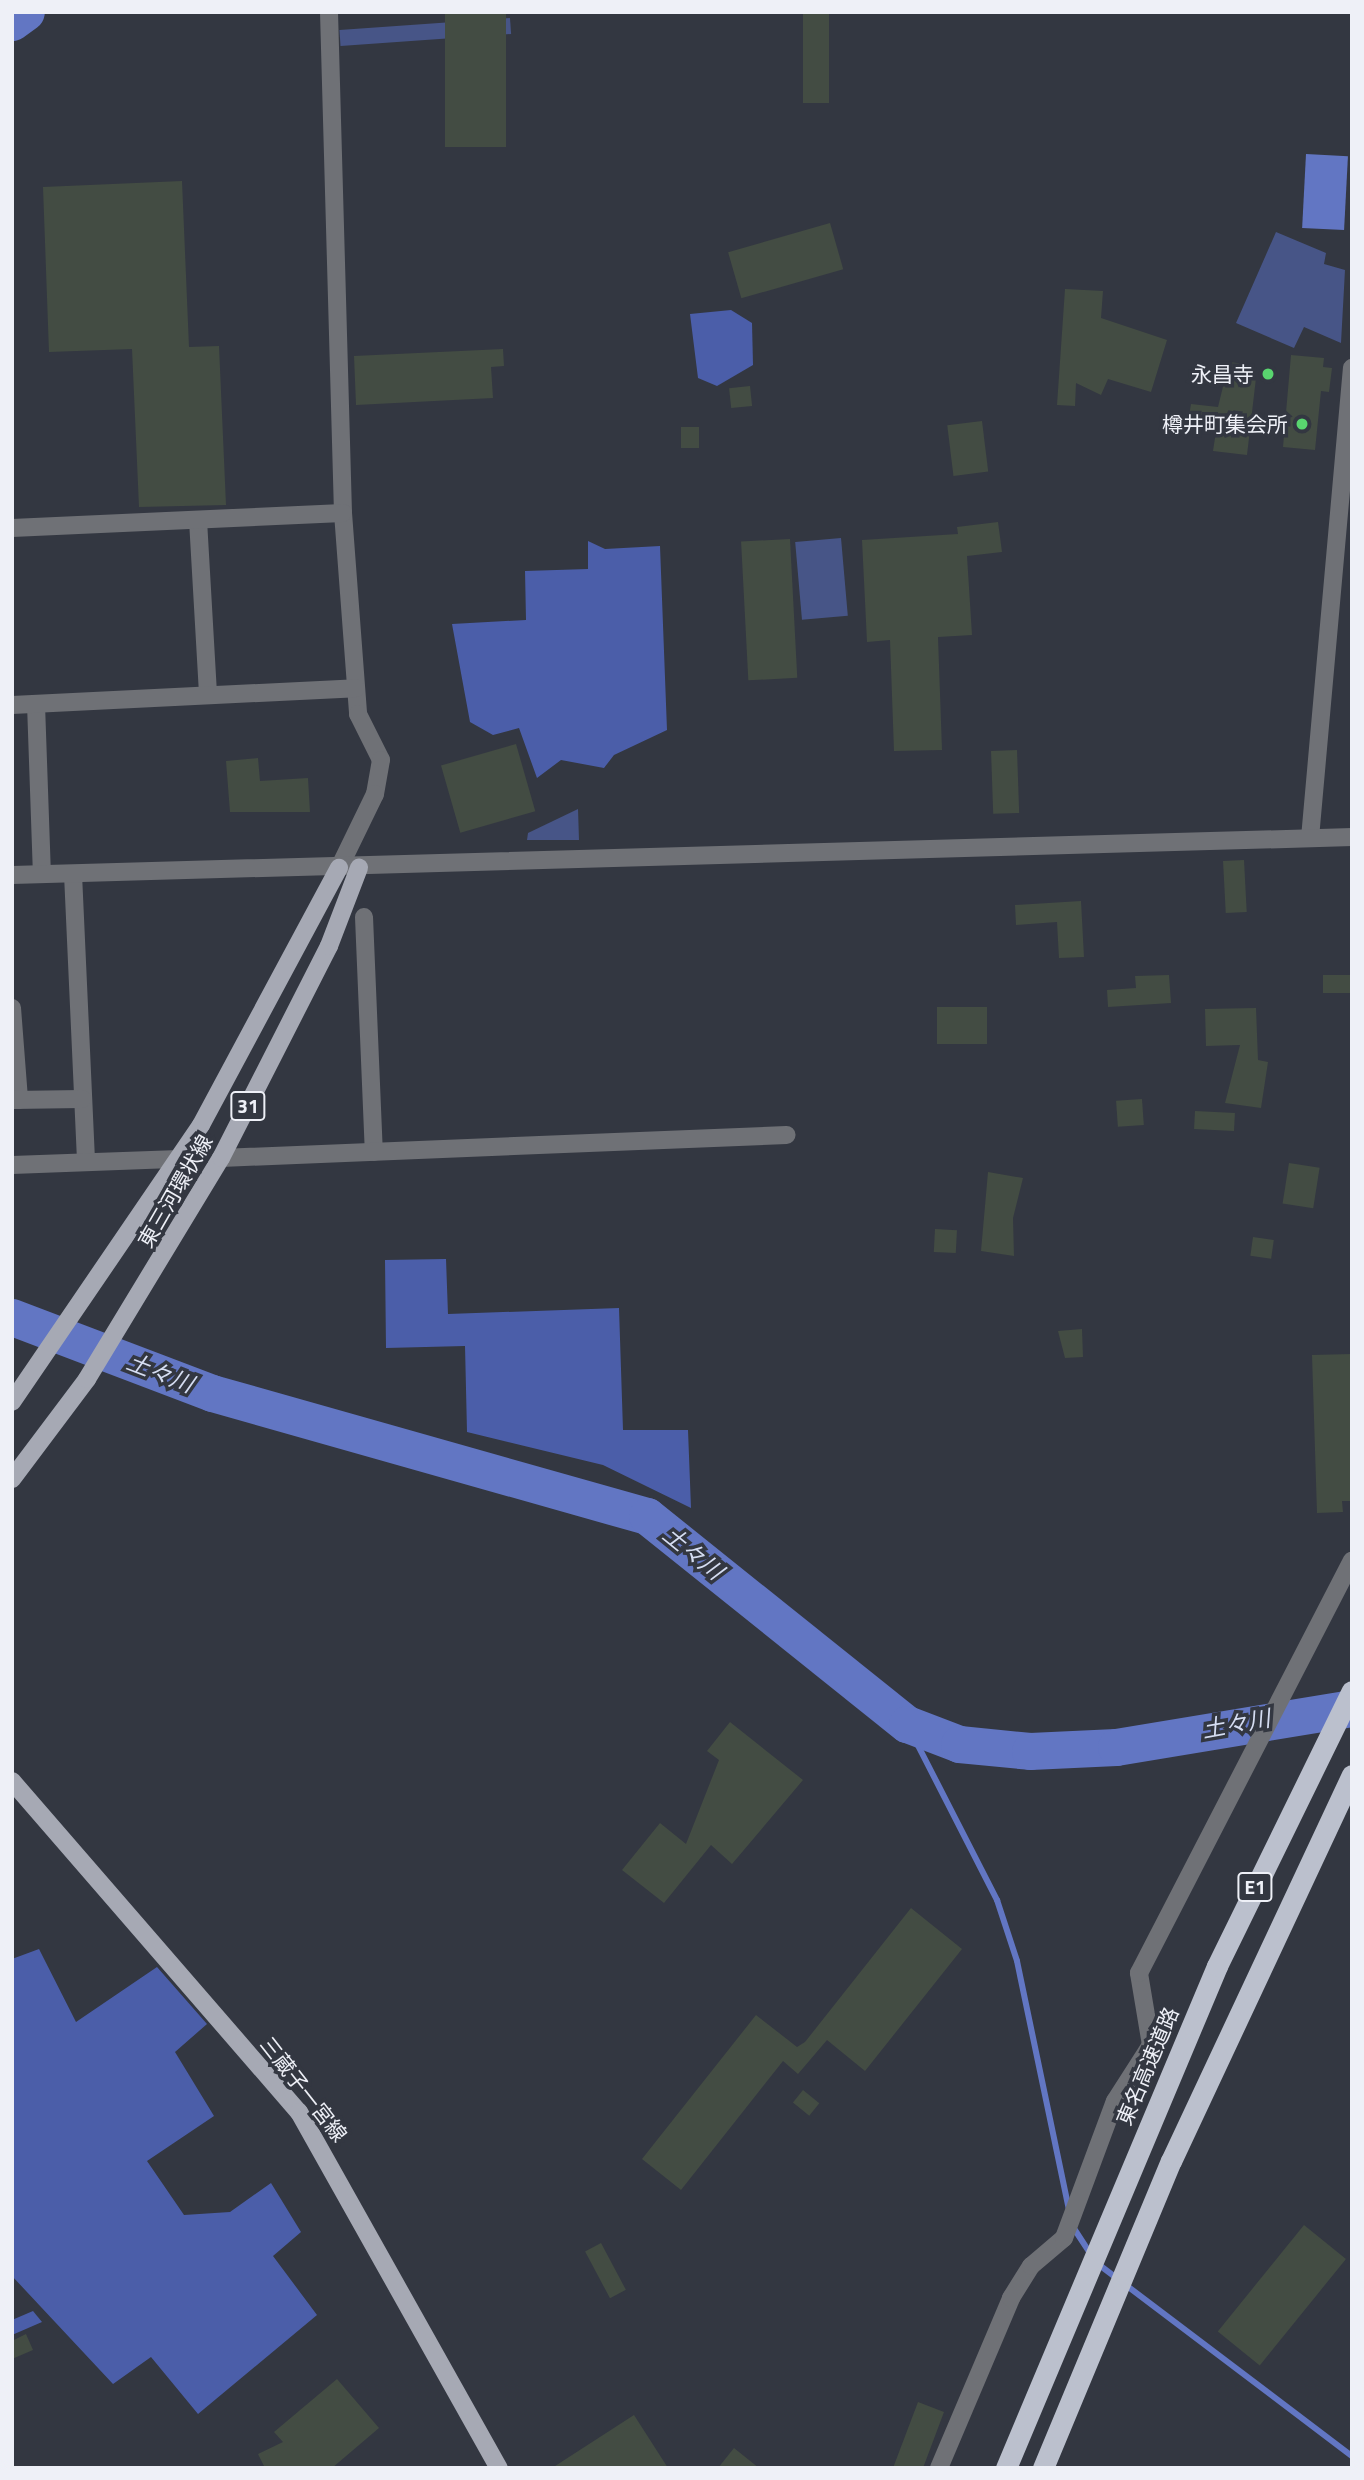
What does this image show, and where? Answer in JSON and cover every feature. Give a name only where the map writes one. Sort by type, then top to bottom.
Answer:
[{"type":"highway","name":"東名高速道路","points":[[1006,2468],[1081,2283],[1183,2046],[1352,1691]]},
{"type":"highway","name":"E1","points":[[1043,2468],[1112,2299],[1217,2062],[1352,1775]]},
{"type":"main road","name":"東三河環状線","points":[[12,1402],[75,1317],[179,1159],[339,868]]},
{"type":"main road","name":"東三河環状線","points":[[12,1479],[87,1379],[221,1158],[329,946],[359,868]]},
{"type":"main road","name":"三蔵子一宮線","points":[[12,1781],[299,2112],[499,2468]]},
{"type":"street","points":[[329,12],[343,513],[358,715],[381,760],[366,816],[359,868]]},
{"type":"street","points":[[1310,838],[1347,481],[1352,368]]},
{"type":"street","points":[[12,528],[343,513]]},
{"type":"street","points":[[198,520],[208,695]]},
{"type":"street","points":[[12,705],[356,688]]},
{"type":"street","points":[[36,704],[42,874]]},
{"type":"street","points":[[339,868],[366,816]]},
{"type":"street","points":[[12,875],[359,868],[1352,836]]},
{"type":"street","points":[[73,874],[86,1162]]},
{"type":"street","points":[[364,917],[374,1152]]},
{"type":"street","points":[[12,1008],[16,1100],[82,1098]]},
{"type":"street","points":[[221,1158],[787,1135]]},
{"type":"street","points":[[12,1165],[179,1159]]},
{"type":"street","points":[[939,2468],[1011,2298],[1031,2266],[1064,2238],[1115,2101],[1151,2045],[1139,1973],[1352,1561]]},
{"type":"shaded area","points":[[510,18],[511,34],[341,46],[339,30]]},
{"type":"shaded area","points":[[1306,154],[1348,156],[1344,230],[1302,228]]},
{"type":"shaded area","points":[[1276,232],[1326,253],[1324,264],[1345,270],[1341,343],[1304,327],[1294,348],[1236,323]]},
{"type":"shaded area","points":[[731,310],[752,323],[753,365],[717,386],[698,378],[690,314]]},
{"type":"shaded area","points":[[841,538],[848,616],[802,620],[795,542]]},
{"type":"shaded area","points":[[588,541],[605,549],[660,546],[667,730],[614,755],[604,768],[561,760],[537,778],[519,728],[493,735],[470,722],[452,624],[526,620],[525,571],[588,569]]},
{"type":"shaded area","points":[[578,809],[579,840],[527,840],[528,833]]},
{"type":"shaded area","points":[[446,1259],[448,1314],[619,1308],[623,1430],[688,1430],[691,1508],[603,1465],[467,1432],[465,1346],[386,1348],[385,1260]]},
{"type":"shaded area","points":[[39,1949],[76,2022],[157,1967],[207,2024],[175,2052],[214,2116],[147,2161],[184,2215],[230,2212],[271,2183],[301,2232],[273,2256],[317,2315],[198,2414],[151,2357],[113,2384],[12,2276],[12,1959]]},
{"type":"shaded area","points":[[33,2311],[42,2322],[12,2335],[12,2320]]},
{"type":"building","points":[[445,12],[506,12],[506,147],[445,147]]},
{"type":"building","points":[[803,12],[829,12],[829,103],[803,103]]},
{"type":"building","points":[[182,181],[189,347],[219,346],[226,505],[139,507],[132,349],[49,352],[43,187]]},
{"type":"building","points":[[830,223],[843,269],[741,298],[728,252]]},
{"type":"building","points":[[1065,289],[1103,291],[1101,318],[1167,340],[1151,392],[1108,379],[1101,395],[1076,383],[1075,406],[1057,405]]},
{"type":"building","points":[[503,349],[504,366],[491,367],[493,398],[356,405],[354,356]]},
{"type":"building","points":[[1291,355],[1324,358],[1323,367],[1332,368],[1329,392],[1321,391],[1315,450],[1283,447]]},
{"type":"building","points":[[1229,362],[1245,364],[1244,377],[1256,378],[1247,455],[1213,451],[1217,425],[1188,422],[1191,404],[1218,407]]},
{"type":"building","points":[[750,386],[752,406],[731,408],[729,388]]},
{"type":"building","points":[[982,421],[988,472],[953,476],[947,425]]},
{"type":"building","points":[[681,427],[699,427],[699,448],[681,448]]},
{"type":"building","points":[[998,522],[1002,552],[967,556],[972,635],[938,637],[942,750],[894,751],[890,640],[867,642],[862,540],[958,534],[957,527]]},
{"type":"building","points":[[790,539],[797,678],[748,680],[741,542]]},
{"type":"building","points":[[516,744],[535,811],[460,833],[441,765]]},
{"type":"building","points":[[1017,750],[1019,813],[993,814],[991,751]]},
{"type":"building","points":[[258,758],[260,781],[308,778],[310,812],[230,812],[226,761]]},
{"type":"building","points":[[1244,860],[1247,912],[1226,913],[1223,861]]},
{"type":"building","points":[[1081,901],[1084,957],[1059,958],[1057,922],[1016,925],[1015,905]]},
{"type":"building","points":[[1169,975],[1171,1003],[1108,1007],[1107,990],[1136,988],[1135,976]]},
{"type":"building","points":[[1323,975],[1352,975],[1352,993],[1323,993]]},
{"type":"building","points":[[937,1007],[987,1007],[987,1044],[937,1044]]},
{"type":"building","points":[[1256,1008],[1258,1060],[1268,1062],[1261,1108],[1225,1103],[1240,1045],[1206,1046],[1205,1009]]},
{"type":"building","points":[[1142,1099],[1144,1125],[1118,1127],[1116,1101]]},
{"type":"building","points":[[1195,1111],[1235,1113],[1234,1131],[1194,1129]]},
{"type":"building","points":[[1289,1163],[1320,1168],[1313,1208],[1283,1203]]},
{"type":"building","points":[[988,1172],[1023,1178],[1013,1218],[1014,1256],[981,1251]]},
{"type":"building","points":[[935,1229],[957,1230],[956,1253],[934,1252]]},
{"type":"building","points":[[1253,1237],[1274,1240],[1271,1259],[1250,1256]]},
{"type":"building","points":[[1082,1329],[1083,1357],[1065,1358],[1058,1331]]},
{"type":"building","points":[[1352,1354],[1352,1501],[1342,1501],[1343,1512],[1317,1513],[1312,1355]]},
{"type":"building","points":[[730,1722],[803,1780],[732,1864],[711,1845],[664,1903],[622,1870],[660,1823],[686,1844],[719,1760],[707,1751]]},
{"type":"building","points":[[911,1908],[962,1949],[865,2071],[827,2040],[798,2074],[783,2061],[681,2190],[642,2159],[756,2015],[797,2047],[805,2042]]},
{"type":"building","points":[[803,2090],[819,2103],[809,2116],[793,2102]]},
{"type":"building","points":[[1304,2225],[1346,2259],[1260,2365],[1218,2331]]},
{"type":"building","points":[[601,2243],[626,2290],[610,2298],[585,2251]]},
{"type":"building","points":[[26,2334],[33,2350],[12,2359],[12,2341]]},
{"type":"building","points":[[337,2379],[379,2428],[332,2468],[265,2468],[258,2454],[283,2442],[274,2432]]},
{"type":"building","points":[[918,2402],[944,2412],[923,2468],[893,2468]]},
{"type":"building","points":[[634,2415],[668,2468],[552,2468]]},
{"type":"building","points":[[734,2448],[759,2468],[718,2468]]},
{"type":"waterway","points":[[12,22],[26,12]]},
{"type":"waterway","name":"土々川","points":[[12,1317],[212,1393],[647,1516],[907,1724],[959,1744],[1030,1751],[1116,1747],[1352,1708]]},
{"type":"waterway","points":[[907,1724],[997,1900],[1017,1961],[1069,2209]]},
{"type":"waterway","points":[[1073,2227],[1091,2255]]},
{"type":"waterway","points":[[1098,2264],[1352,2456]]},
{"type":"place","name":"永昌寺","points":[[1268,374]]},
{"type":"place","name":"樽井町集会所","points":[[1302,424]]}]
